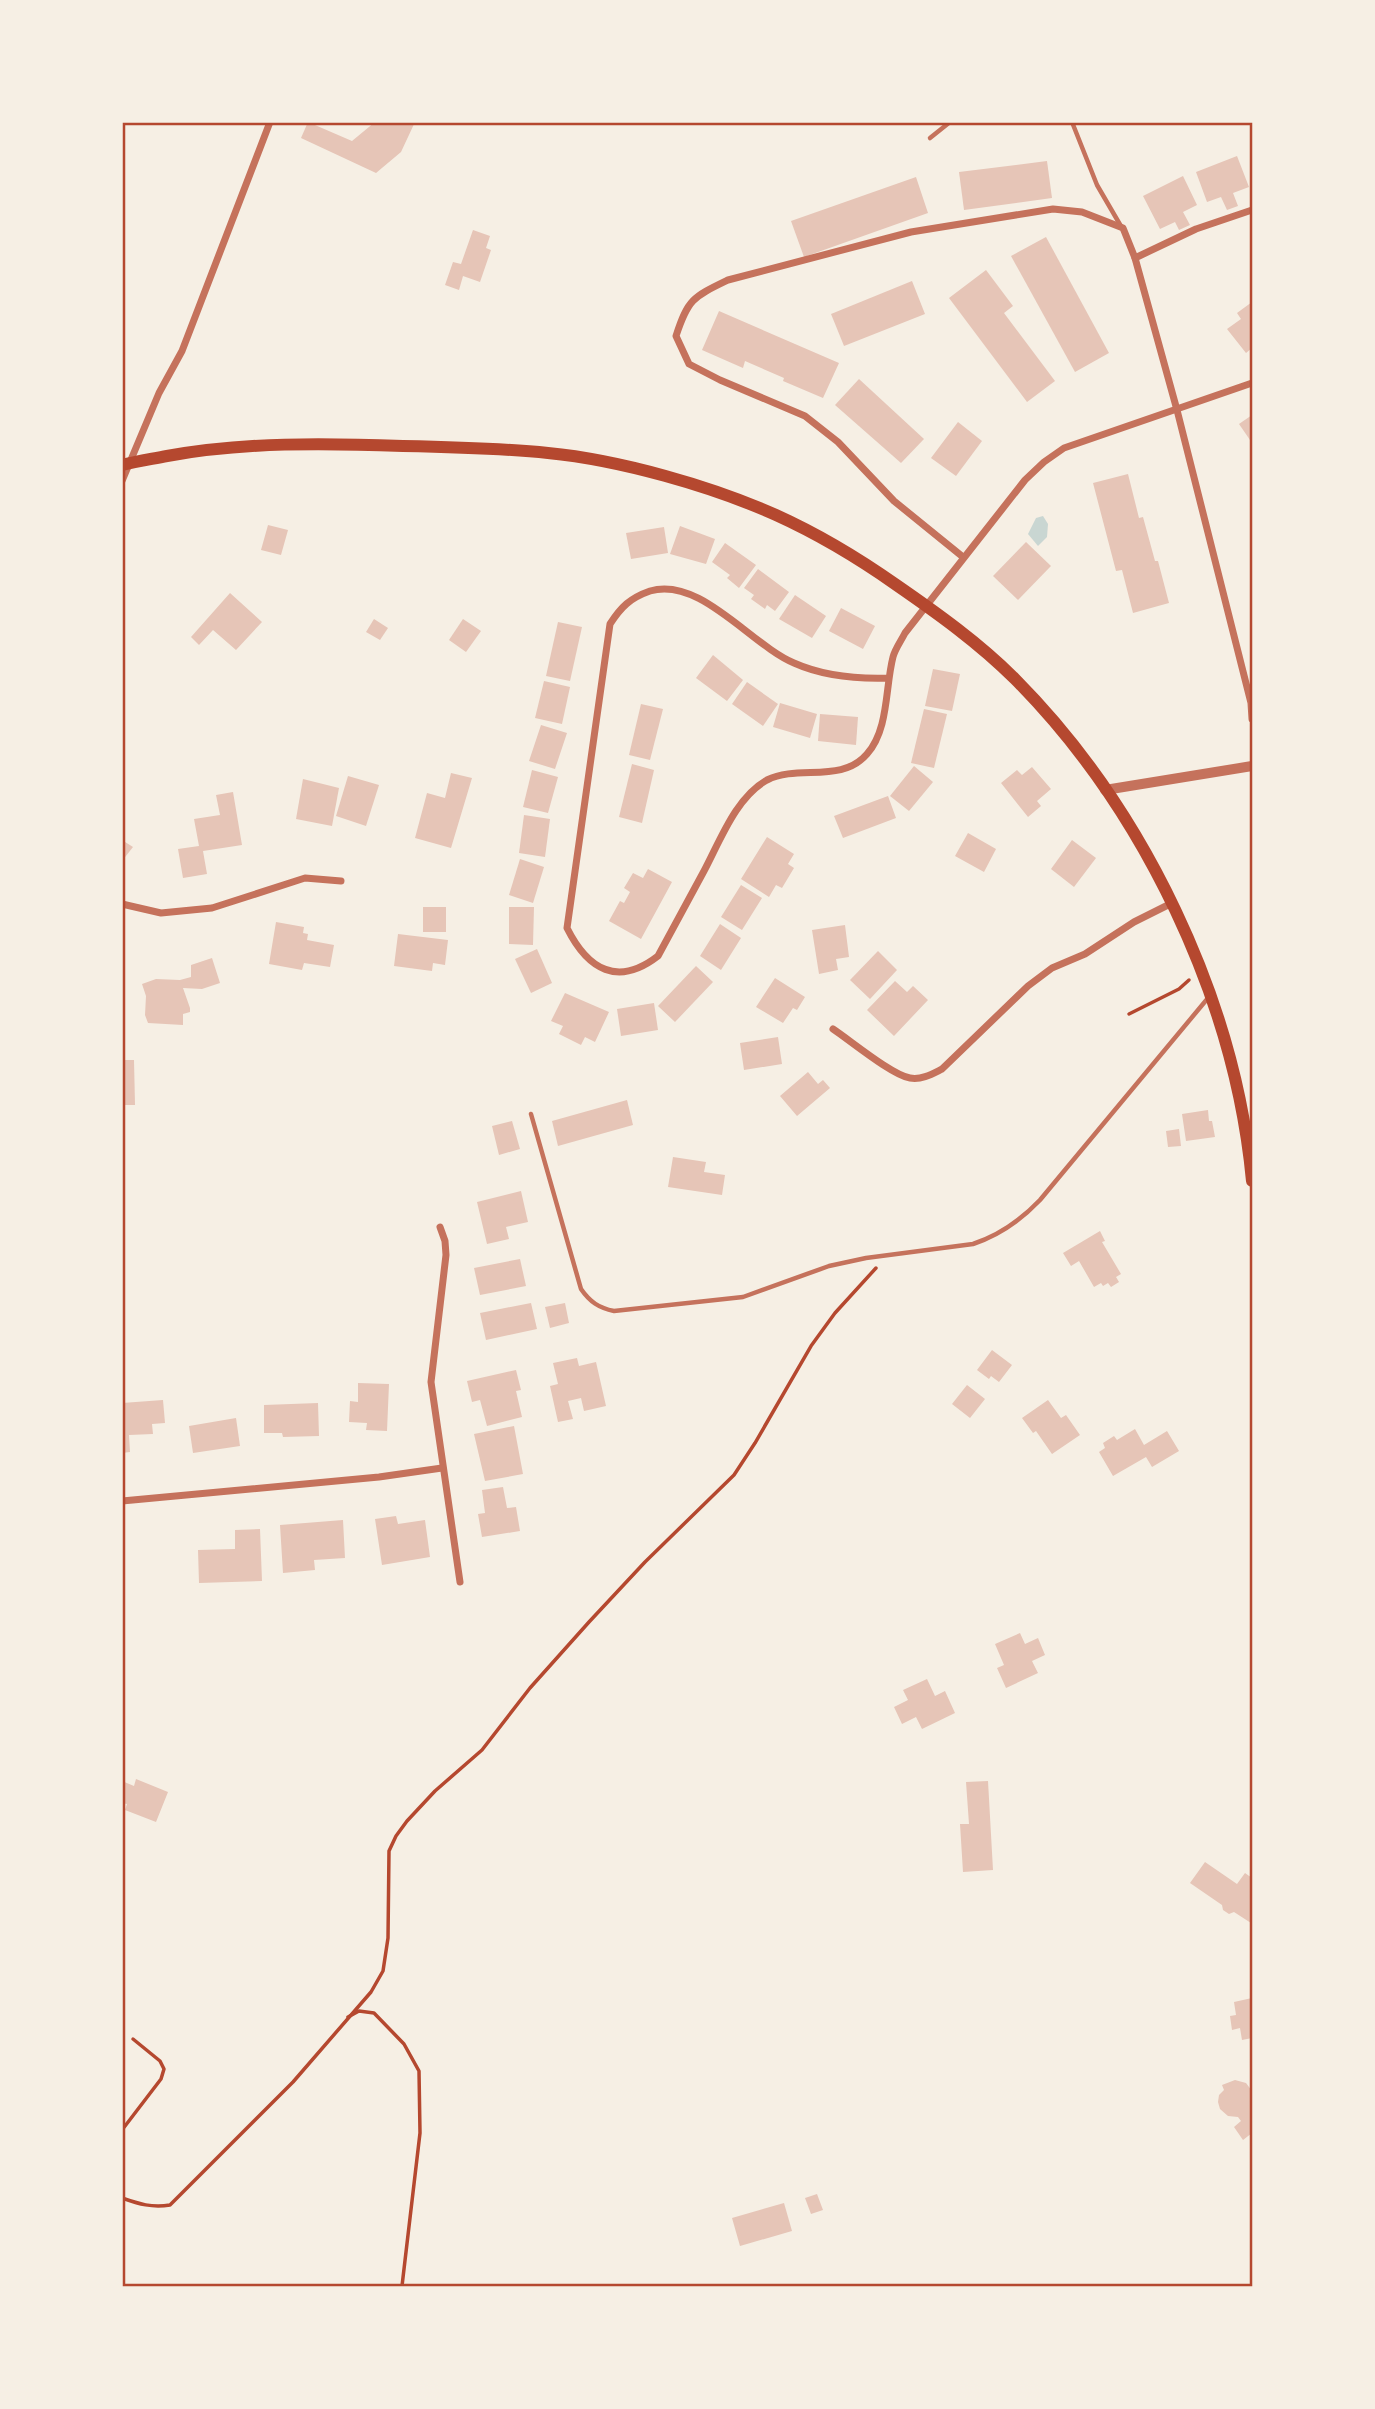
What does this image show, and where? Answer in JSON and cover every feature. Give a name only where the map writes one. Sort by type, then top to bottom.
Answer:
[{"type":"main road","points":[[126,464],[245,445],[354,444],[552,453],[687,483],[777,516],[823,538],[870,566],[927,606],[1014,678],[1077,750],[1141,846],[1172,903],[1211,995],[1235,1074],[1250,1139],[1252,1181]]},
{"type":"street","points":[[122,481],[126,464],[182,351],[270,122]]},
{"type":"street","points":[[963,557],[894,501],[838,442],[805,416],[688,364],[676,336],[684,310],[702,293],[728,280],[911,233],[1053,209],[1082,212],[1123,228],[1135,258],[1177,410],[1252,702],[1252,719]]},
{"type":"street","points":[[1135,258],[1196,229],[1252,210]]},
{"type":"street","points":[[889,678],[816,671],[794,664],[700,599],[675,590],[657,589],[636,596],[620,607],[610,624],[567,928],[586,957],[600,967],[612,971],[631,972],[645,966],[658,956],[732,819],[747,797],[765,781],[784,774],[837,771],[856,765],[868,753],[880,735],[894,654],[905,634],[1025,480],[1044,462],[1064,449],[1252,383]]},
{"type":"street","points":[[1105,790],[1252,766]]},
{"type":"street","points":[[122,904],[161,912],[212,908],[305,878],[341,881]]},
{"type":"street","points":[[834,1029],[891,1069],[908,1078],[925,1078],[942,1069],[1028,986],[1052,968],[1085,954],[1134,922],[1172,903]]},
{"type":"street","points":[[440,1227],[446,1255],[431,1382],[460,1582]]},
{"type":"street","points":[[122,1501],[379,1477],[442,1468]]},
{"type":"lane","points":[[930,138],[950,122]]},
{"type":"lane","points":[[1072,122],[1097,185],[1123,228]]},
{"type":"lane","points":[[531,1114],[581,1289],[586,1297],[603,1309],[614,1311],[743,1297],[829,1266],[973,1244],[1007,1229],[1028,1213],[1211,995]]},
{"type":"path","points":[[1129,1014],[1179,989],[1201,969]]},
{"type":"path","points":[[122,2198],[146,2206],[170,2205],[293,2082],[371,1992],[383,1971],[389,1926],[387,1865],[396,1836],[435,1791],[489,1742],[530,1688],[645,1562],[734,1475],[811,1346],[835,1313],[887,1256]]},
{"type":"path","points":[[346,2018],[359,2011],[374,2013],[404,2044],[419,2071],[420,2133],[402,2287]]},
{"type":"path","points":[[122,2130],[161,2078],[164,2069],[160,2061],[133,2039]]},
{"type":"shaded area","points":[[1043,516],[1048,524],[1047,537],[1038,546],[1028,534],[1036,518]]},
{"type":"building","points":[[308,122],[352,141],[375,122],[415,122],[401,152],[376,173],[301,138]]},
{"type":"building","points":[[1237,156],[1249,187],[1233,193],[1238,206],[1227,210],[1221,197],[1207,202],[1196,172]]},
{"type":"building","points":[[1047,161],[1052,198],[964,210],[959,172]]},
{"type":"building","points":[[1183,176],[1197,205],[1183,212],[1190,225],[1179,230],[1175,222],[1160,229],[1143,196]]},
{"type":"building","points":[[916,177],[928,213],[804,257],[791,221]]},
{"type":"building","points":[[473,230],[490,236],[486,248],[491,250],[480,282],[463,276],[459,290],[445,285],[453,262],[461,264]]},
{"type":"building","points":[[1046,237],[1109,353],[1075,372],[1011,256]]},
{"type":"building","points":[[986,270],[1013,306],[1004,313],[1055,381],[1027,402],[949,298]]},
{"type":"building","points":[[912,281],[925,314],[844,346],[831,314]]},
{"type":"building","points":[[1252,302],[1252,348],[1246,353],[1227,329],[1241,319],[1237,313]]},
{"type":"building","points":[[719,311],[839,363],[823,398],[745,361],[743,368],[702,350]]},
{"type":"building","points":[[859,379],[924,439],[901,463],[835,405]]},
{"type":"building","points":[[1252,415],[1252,439],[1250,440],[1239,424]]},
{"type":"building","points":[[958,422],[982,441],[956,476],[931,458]]},
{"type":"building","points":[[1128,474],[1139,518],[1143,517],[1169,603],[1133,613],[1122,570],[1116,571],[1093,483]]},
{"type":"building","points":[[268,525],[288,530],[281,555],[261,550]]},
{"type":"building","points":[[680,526],[715,539],[706,564],[670,554]]},
{"type":"building","points":[[664,527],[668,553],[631,559],[626,533]]},
{"type":"building","points":[[1026,542],[1051,566],[1018,600],[993,576]]},
{"type":"building","points":[[725,543],[756,565],[739,588],[727,578],[730,575],[712,562]]},
{"type":"building","points":[[758,569],[789,592],[775,611],[767,605],[765,609],[751,599],[754,595],[744,588]]},
{"type":"building","points":[[230,593],[262,622],[236,650],[213,630],[199,645],[191,637]]},
{"type":"building","points":[[795,595],[826,616],[812,638],[779,619]]},
{"type":"building","points":[[841,608],[875,626],[863,649],[829,631]]},
{"type":"building","points":[[374,619],[388,628],[380,640],[366,632]]},
{"type":"building","points":[[463,619],[481,631],[466,652],[449,640]]},
{"type":"building","points":[[558,622],[582,627],[570,681],[546,676]]},
{"type":"building","points":[[713,655],[743,680],[727,701],[696,678]]},
{"type":"building","points":[[933,669],[960,674],[952,711],[925,706]]},
{"type":"building","points":[[544,681],[570,687],[562,724],[535,718]]},
{"type":"building","points":[[747,682],[778,704],[763,726],[732,704]]},
{"type":"building","points":[[780,703],[817,714],[810,738],[773,727]]},
{"type":"building","points":[[641,704],[663,709],[650,760],[629,755]]},
{"type":"building","points":[[924,709],[947,714],[934,768],[911,763]]},
{"type":"building","points":[[820,714],[858,717],[856,745],[818,741]]},
{"type":"building","points":[[541,725],[567,733],[555,769],[529,761]]},
{"type":"building","points":[[632,764],[654,770],[642,823],[619,817]]},
{"type":"building","points":[[914,766],[933,782],[909,811],[890,796]]},
{"type":"building","points":[[1032,767],[1051,789],[1037,801],[1041,806],[1028,817],[1001,783],[1017,770],[1022,775]]},
{"type":"building","points":[[532,770],[558,777],[548,813],[523,807]]},
{"type":"building","points":[[451,773],[472,778],[451,848],[415,838],[427,793],[445,798]]},
{"type":"building","points":[[348,776],[379,785],[366,826],[336,816]]},
{"type":"building","points":[[303,779],[339,788],[332,826],[296,819]]},
{"type":"building","points":[[233,792],[242,845],[203,851],[207,874],[183,878],[178,849],[199,846],[194,819],[220,815],[216,795]]},
{"type":"building","points":[[888,796],[896,818],[843,838],[834,816]]},
{"type":"building","points":[[524,815],[550,819],[545,857],[519,853]]},
{"type":"building","points":[[968,833],[996,849],[984,872],[955,856]]},
{"type":"building","points":[[767,837],[794,854],[788,864],[794,868],[782,888],[776,885],[769,897],[741,879]]},
{"type":"building","points":[[122,840],[133,847],[122,861]]},
{"type":"building","points":[[1072,840],[1096,858],[1074,887],[1051,869]]},
{"type":"building","points":[[520,859],[544,867],[533,903],[509,895]]},
{"type":"building","points":[[648,869],[672,882],[641,939],[609,921],[620,901],[624,903],[630,892],[624,888],[633,873],[643,878]]},
{"type":"building","points":[[741,885],[762,898],[742,930],[721,917]]},
{"type":"building","points":[[423,907],[446,907],[446,932],[423,932]]},
{"type":"building","points":[[509,907],[534,907],[533,945],[509,944]]},
{"type":"building","points":[[276,922],[304,927],[303,933],[308,934],[307,940],[334,945],[330,967],[304,963],[302,970],[269,964]]},
{"type":"building","points":[[720,924],[741,938],[721,970],[700,956]]},
{"type":"building","points":[[845,925],[849,957],[836,959],[838,970],[819,974],[812,930]]},
{"type":"building","points":[[398,934],[448,940],[445,965],[433,963],[432,971],[394,966]]},
{"type":"building","points":[[537,949],[552,983],[531,993],[515,959]]},
{"type":"building","points":[[878,951],[897,970],[870,999],[850,980]]},
{"type":"building","points":[[212,958],[220,983],[202,989],[183,988],[190,1012],[183,1014],[183,1025],[148,1023],[145,1015],[146,996],[142,984],[156,979],[180,980],[191,977],[191,965]]},
{"type":"building","points":[[696,966],[713,982],[675,1022],[658,1006]]},
{"type":"building","points":[[775,978],[805,997],[797,1010],[793,1008],[783,1023],[756,1007]]},
{"type":"building","points":[[895,981],[907,992],[913,986],[928,1000],[894,1036],[867,1010]]},
{"type":"building","points":[[565,993],[609,1012],[595,1042],[585,1037],[581,1045],[559,1034],[563,1026],[551,1021]]},
{"type":"building","points":[[654,1003],[658,1030],[621,1036],[617,1009]]},
{"type":"building","points":[[778,1037],[782,1064],[744,1070],[740,1043]]},
{"type":"building","points":[[122,1060],[134,1060],[135,1105],[122,1105]]},
{"type":"building","points":[[808,1072],[818,1084],[823,1080],[830,1088],[797,1116],[780,1096]]},
{"type":"building","points":[[627,1100],[633,1125],[558,1146],[552,1121]]},
{"type":"building","points":[[1208,1110],[1215,1137],[1186,1141],[1182,1114]]},
{"type":"building","points":[[512,1121],[520,1149],[499,1155],[492,1126]]},
{"type":"building","points":[[1179,1129],[1181,1146],[1168,1147],[1166,1131]]},
{"type":"building","points":[[673,1157],[706,1162],[704,1172],[725,1175],[722,1195],[668,1187]]},
{"type":"building","points":[[521,1191],[528,1222],[506,1227],[509,1239],[487,1244],[477,1202]]},
{"type":"building","points":[[1100,1231],[1105,1241],[1102,1242],[1121,1274],[1116,1277],[1119,1282],[1111,1287],[1108,1283],[1103,1286],[1101,1283],[1094,1287],[1079,1261],[1071,1266],[1063,1253]]},
{"type":"building","points":[[520,1259],[526,1286],[480,1295],[474,1268]]},
{"type":"building","points":[[531,1303],[537,1329],[486,1340],[480,1313]]},
{"type":"building","points":[[565,1303],[569,1323],[550,1328],[545,1307]]},
{"type":"building","points":[[992,1350],[1012,1365],[999,1382],[991,1376],[989,1379],[977,1370]]},
{"type":"building","points":[[577,1358],[579,1366],[596,1362],[606,1406],[584,1411],[581,1398],[568,1401],[573,1419],[558,1422],[550,1386],[558,1384],[553,1363]]},
{"type":"building","points":[[516,1370],[521,1390],[516,1391],[522,1417],[487,1426],[480,1400],[472,1402],[467,1381]]},
{"type":"building","points":[[358,1383],[389,1384],[387,1431],[366,1430],[367,1423],[349,1422],[350,1401],[358,1402]]},
{"type":"building","points":[[967,1385],[985,1399],[970,1418],[952,1404]]},
{"type":"building","points":[[163,1400],[165,1423],[152,1424],[153,1434],[129,1435],[130,1452],[122,1453],[122,1403]]},
{"type":"building","points":[[1048,1400],[1061,1418],[1066,1415],[1080,1435],[1052,1454],[1036,1431],[1033,1433],[1022,1418]]},
{"type":"building","points":[[318,1403],[319,1436],[283,1437],[282,1433],[264,1433],[264,1405]]},
{"type":"building","points":[[236,1418],[240,1446],[193,1453],[189,1426]]},
{"type":"building","points":[[514,1426],[523,1474],[485,1481],[474,1434]]},
{"type":"building","points":[[1135,1429],[1144,1445],[1167,1431],[1179,1451],[1152,1467],[1146,1457],[1113,1476],[1099,1452],[1105,1448],[1103,1443],[1114,1436],[1117,1440]]},
{"type":"building","points":[[503,1487],[507,1508],[516,1507],[520,1531],[482,1537],[478,1514],[485,1513],[482,1490]]},
{"type":"building","points":[[396,1516],[398,1524],[425,1520],[430,1557],[382,1565],[375,1519]]},
{"type":"building","points":[[343,1520],[345,1558],[314,1560],[315,1570],[283,1573],[280,1525]]},
{"type":"building","points":[[260,1529],[262,1581],[199,1583],[198,1550],[235,1549],[235,1530]]},
{"type":"building","points":[[1020,1633],[1025,1644],[1038,1638],[1045,1655],[1032,1661],[1038,1673],[1006,1688],[997,1668],[1004,1665],[995,1644]]},
{"type":"building","points":[[927,1679],[935,1696],[945,1691],[955,1713],[922,1729],[916,1717],[902,1724],[894,1707],[908,1700],[903,1690]]},
{"type":"building","points":[[136,1779],[168,1792],[156,1822],[125,1810],[127,1804],[122,1803],[122,1781],[134,1786]]},
{"type":"building","points":[[988,1781],[993,1870],[963,1872],[960,1824],[969,1824],[966,1782]]},
{"type":"building","points":[[1205,1862],[1237,1884],[1245,1873],[1252,1878],[1251,1923],[1234,1912],[1229,1914],[1223,1910],[1222,1905],[1190,1883]]},
{"type":"building","points":[[1252,1998],[1252,2038],[1242,2040],[1240,2028],[1232,2030],[1230,2016],[1236,2015],[1234,2002]]},
{"type":"building","points":[[1235,2080],[1246,2083],[1252,2091],[1252,2133],[1243,2140],[1234,2127],[1241,2121],[1238,2117],[1228,2116],[1220,2109],[1218,2102],[1219,2095],[1224,2090],[1222,2085]]},
{"type":"building","points":[[817,2194],[823,2210],[811,2214],[805,2198]]},
{"type":"building","points":[[784,2203],[792,2231],[740,2246],[732,2218]]}]
